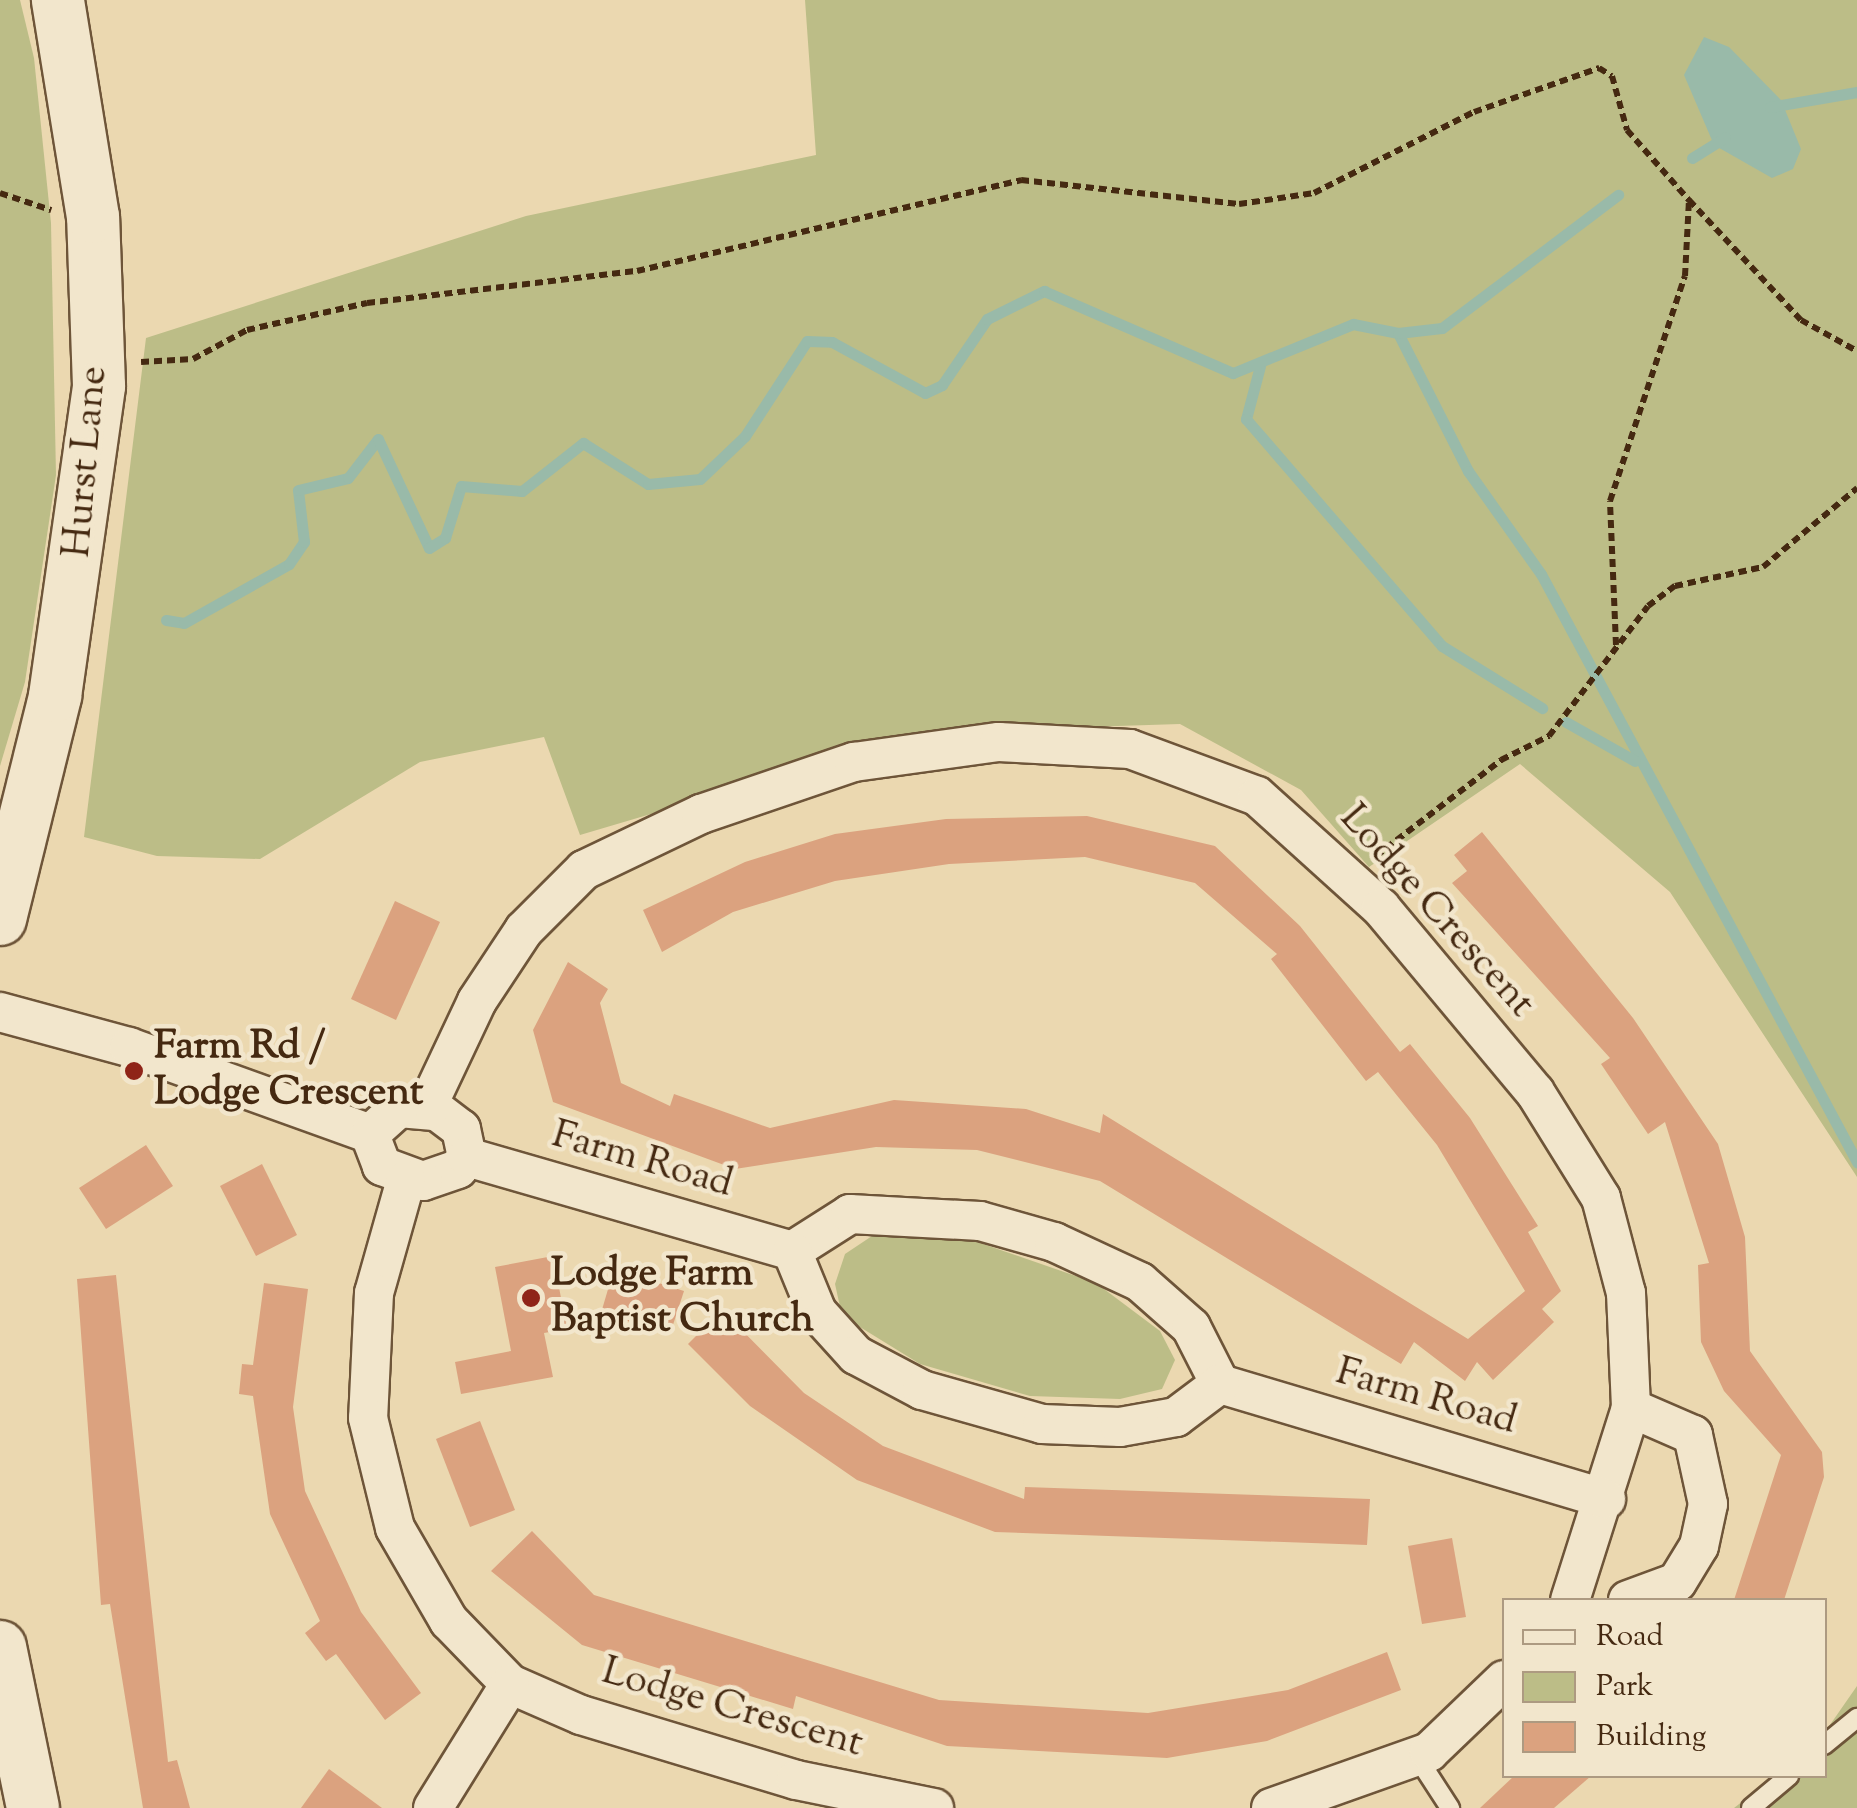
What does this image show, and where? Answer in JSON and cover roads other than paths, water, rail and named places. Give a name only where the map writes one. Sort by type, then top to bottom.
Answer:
[{"type":"street","name":"Hurst Lane","points":[[0,918],[82,548],[98,364],[93,217],[58,0]]},
{"type":"street","name":"Lodge Crescent","points":[[427,1107],[493,976],[584,870],[701,814],[854,762],[999,742],[1130,750],[1257,796],[1350,877],[1574,1144],[1616,1237],[1631,1408],[1574,1595],[1605,1598]]},
{"type":"street","points":[[0,1012],[130,1047],[370,1134],[382,1166],[406,1180],[446,1176],[467,1157],[462,1129],[427,1107],[390,1112],[370,1134]]},
{"type":"street","name":"Farm Road","points":[[467,1157],[792,1251]]},
{"type":"street","name":"Lodge Crescent","points":[[406,1180],[369,1342],[376,1477],[449,1621],[510,1684],[641,1737],[934,1808]]},
{"type":"street","points":[[850,1214],[980,1220],[1054,1242],[1140,1282],[1191,1328],[1220,1384],[1176,1418],[1120,1427],[1042,1424],[922,1390],[856,1355],[817,1312],[792,1251],[850,1214]]},
{"type":"street","name":"Farm Road","points":[[1220,1384],[1606,1498]]},
{"type":"street","name":"Lodge Crescent","points":[[1631,1408],[1693,1435],[1708,1504],[1699,1546],[1677,1582],[1632,1598]]},
{"type":"street","points":[[0,1647],[33,1808]]},
{"type":"street","points":[[1270,1808],[1417,1757],[1502,1682]]},
{"type":"street","points":[[433,1808],[510,1684]]},
{"type":"lane","points":[[1827,1743],[1857,1718]]},
{"type":"lane","points":[[1417,1757],[1450,1808]]},
{"type":"lane","points":[[1750,1808],[1787,1778]]},
{"type":"waterway","points":[[1770,107],[1857,92]]},
{"type":"waterway","points":[[1692,158],[1725,137]]},
{"type":"waterway","points":[[166,620],[184,623],[289,564],[304,542],[298,490],[348,478],[378,439],[429,548],[445,538],[461,486],[522,491],[583,443],[648,484],[700,479],[745,436],[807,341],[832,342],[925,393],[942,385],[987,319],[1044,291],[1233,373],[1353,324],[1398,333],[1442,328],[1618,195]]},
{"type":"waterway","points":[[1398,333],[1468,471],[1541,574],[1857,1162]]},
{"type":"waterway","points":[[1260,366],[1246,419],[1442,646],[1542,708]]},
{"type":"waterway","points":[[1566,722],[1635,761]]},
{"type":"place","name":"Farm Rd / Lodge Crescent","points":[[134,1071]]},
{"type":"place","name":"Lodge Farm Baptist Church","points":[[531,1298]]}]
